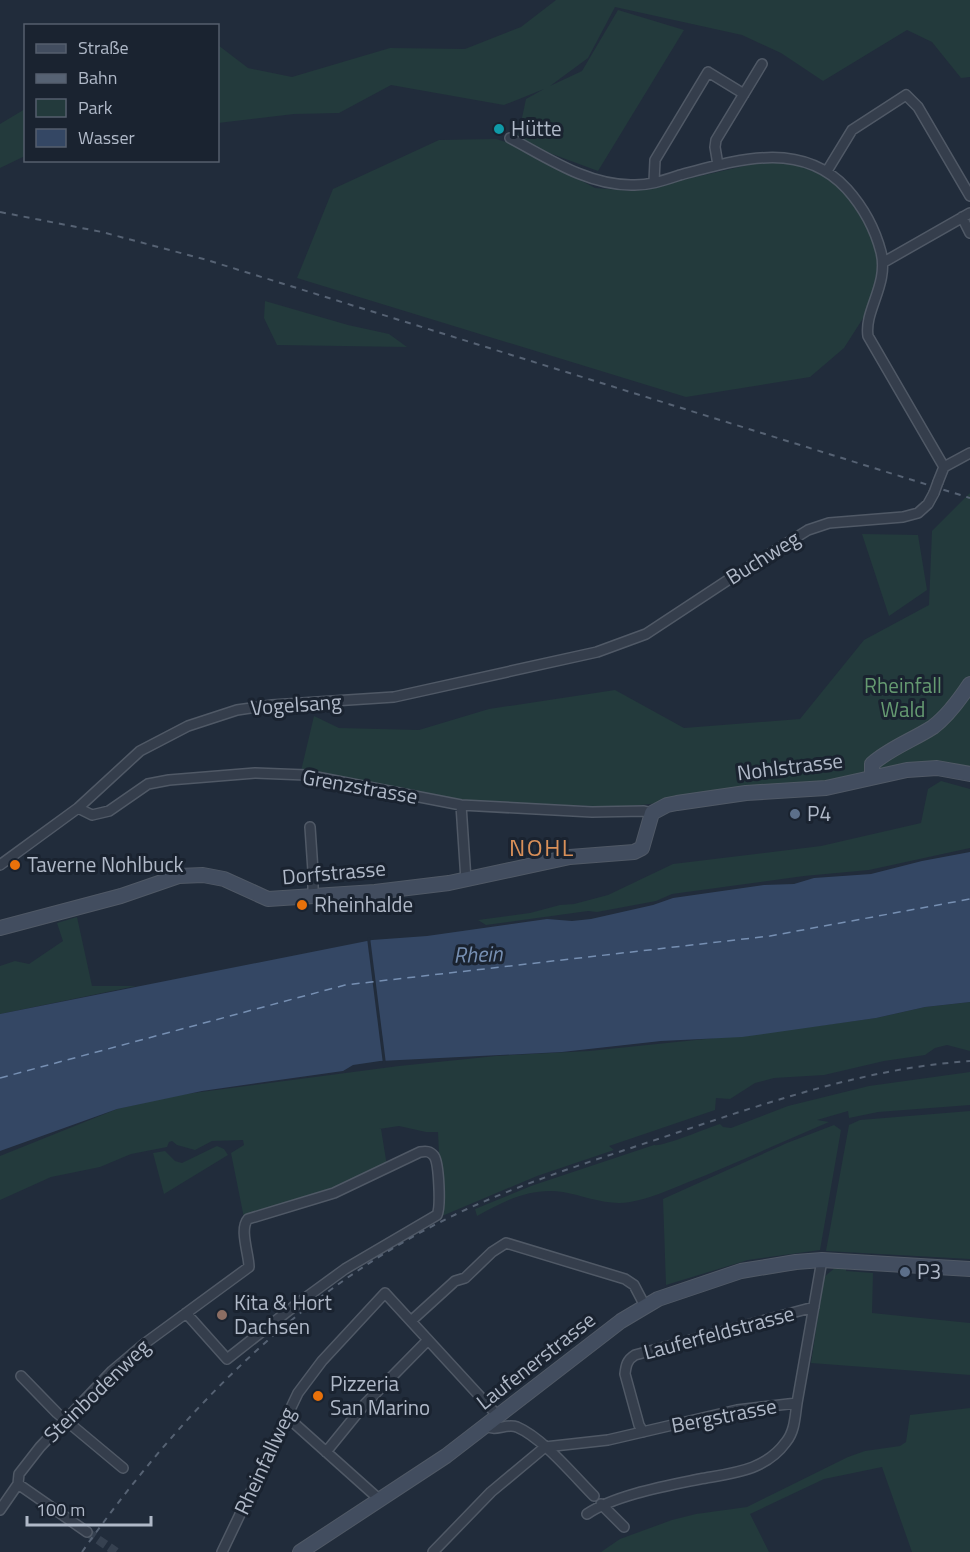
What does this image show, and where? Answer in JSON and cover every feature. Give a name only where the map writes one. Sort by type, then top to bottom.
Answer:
[{"type":"street","points":[[718,165],[716,140],[762,64]]},
{"type":"street","points":[[654,182],[655,160],[708,72],[744,94]]},
{"type":"street","points":[[827,171],[852,130],[906,95],[918,107],[970,196]]},
{"type":"street","points":[[510,138],[596,181],[632,185],[654,182],[718,165],[770,157],[797,160],[827,171],[850,192],[872,226],[884,262],[882,281],[868,323],[868,336],[944,467],[970,453]]},
{"type":"street","points":[[884,262],[966,215],[970,233]]},
{"type":"street","name":"Buchweg","points":[[541,665],[597,652],[646,634],[808,530],[829,523],[903,517],[918,513],[928,504],[944,467]]},
{"type":"street","name":"Vogelsang","points":[[0,865],[78,808],[140,751],[188,726],[237,710],[273,705],[394,697],[541,665]]},
{"type":"street","points":[[872,777],[872,764],[881,756],[935,725],[956,704],[970,684]]},
{"type":"street","name":"Nohlstrasse","points":[[652,813],[667,805],[746,793],[826,788],[926,768],[970,774]]},
{"type":"street","name":"Grenzstrasse","points":[[78,808],[92,815],[109,811],[140,788],[158,782],[255,774],[306,775],[461,805],[652,813]]},
{"type":"street","points":[[461,805],[466,880]]},
{"type":"street","name":"Dorfstrasse","points":[[0,928],[121,896],[179,876],[203,875],[224,879],[268,899],[375,892],[466,880],[545,861],[638,851],[645,841],[652,813]]},
{"type":"street","points":[[310,827],[313,896]]},
{"type":"street","name":"Steinbodenweg","points":[[0,1510],[18,1484],[18,1474],[40,1447],[124,1360],[186,1313],[249,1267],[245,1223],[252,1217],[334,1193],[420,1152],[430,1152],[435,1158],[439,1207],[437,1215],[345,1269],[227,1359],[186,1313]]},
{"type":"street","points":[[498,1416],[411,1321],[455,1281],[465,1278],[492,1252],[506,1243],[625,1279],[634,1285],[645,1306]]},
{"type":"street","name":"Laufenerstrasse","points":[[300,1552],[446,1456],[621,1321],[658,1299],[764,1266],[822,1260],[970,1269]]},
{"type":"street","name":"Bergstrasse","points":[[545,1447],[608,1440],[737,1410],[797,1403],[822,1260]]},
{"type":"street","name":"Rheinfallweg","points":[[222,1552],[285,1416],[298,1393],[317,1368],[385,1293],[411,1321]]},
{"type":"street","name":"Lauferfeldstrasse","points":[[643,1432],[625,1374],[629,1359],[635,1355],[814,1308]]},
{"type":"street","points":[[326,1452],[365,1404],[428,1340]]},
{"type":"street","points":[[21,1376],[65,1419],[123,1468]]},
{"type":"street","points":[[586,1514],[601,1504],[676,1484],[740,1472],[764,1462],[788,1441],[794,1428],[797,1403]]},
{"type":"street","points":[[285,1416],[380,1500]]},
{"type":"street","points":[[486,1426],[492,1429],[506,1426],[516,1427],[545,1447],[594,1496]]},
{"type":"street","points":[[433,1552],[491,1492],[545,1447]]},
{"type":"street","points":[[18,1484],[87,1532]]},
{"type":"street","points":[[601,1504],[624,1527]]},
{"type":"green space","points":[[556,0],[970,0],[970,77],[961,78],[932,42],[907,30],[823,81],[781,53],[742,35],[615,7],[588,58],[550,86],[582,71],[618,10],[684,30],[598,171],[517,141],[526,99],[544,89],[504,105],[391,85],[339,113],[294,114],[219,123],[219,46],[248,68],[292,77],[390,48],[465,49],[521,27]]},
{"type":"green space","points":[[24,110],[24,156],[0,168],[0,124]]},
{"type":"green space","points":[[496,139],[526,148],[595,188],[634,191],[766,161],[795,164],[824,176],[848,196],[870,224],[881,264],[867,312],[844,348],[810,377],[686,397],[297,278],[333,189],[439,140]]},
{"type":"green space","points":[[265,301],[348,325],[389,334],[407,347],[277,345],[264,318]]},
{"type":"green space","name":"Rheinfall Wald","points":[[970,493],[970,769],[622,807],[478,802],[427,796],[301,771],[314,716],[339,728],[419,730],[489,709],[615,690],[684,728],[800,719],[864,640],[929,605],[932,531]]},
{"type":"green space","points":[[862,534],[918,535],[927,590],[889,616]]},
{"type":"green space","points":[[941,781],[970,789],[970,848],[869,870],[804,876],[672,894],[656,901],[597,912],[588,911],[486,925],[478,920],[530,913],[608,895],[673,864],[821,846],[921,823],[928,789]]},
{"type":"green space","points":[[77,917],[92,986],[136,986],[0,1014],[0,966],[15,961],[29,964],[63,941],[57,923]]},
{"type":"green space","points":[[970,1002],[970,1051],[947,1045],[935,1048],[925,1055],[884,1061],[824,1075],[774,1078],[755,1083],[730,1099],[716,1098],[715,1110],[609,1146],[614,1150],[537,1176],[442,1216],[438,1132],[426,1132],[399,1126],[379,1129],[381,1129],[387,1166],[333,1191],[244,1218],[231,1153],[244,1145],[243,1140],[212,1141],[195,1150],[177,1145],[172,1141],[167,1147],[131,1154],[100,1167],[51,1177],[0,1200],[0,1156],[117,1109],[178,1095],[399,1066],[496,1056],[589,1051],[764,1033],[876,1018],[925,1007]]},
{"type":"green space","points":[[970,1072],[970,1105],[878,1112],[849,1118],[848,1111],[817,1120],[829,1122],[644,1199],[613,1203],[551,1191],[518,1196],[477,1216],[475,1209],[531,1186],[720,1124],[731,1128],[788,1106],[869,1086]]},
{"type":"green space","points":[[970,1111],[970,1259],[826,1251],[849,1125],[860,1120]]},
{"type":"green space","points":[[834,1125],[841,1130],[820,1250],[748,1260],[666,1285],[663,1199],[787,1143]]},
{"type":"green space","points":[[217,1146],[224,1149],[228,1155],[164,1194],[153,1153],[165,1151],[175,1161],[182,1163]]},
{"type":"green space","points":[[836,1267],[846,1267],[846,1271],[873,1273],[872,1313],[970,1323],[970,1375],[811,1363],[824,1277]]},
{"type":"green space","points":[[970,1408],[970,1552],[912,1552],[882,1467],[824,1479],[750,1514],[769,1552],[601,1552],[620,1539],[672,1520],[696,1514],[747,1507],[848,1457],[865,1451],[900,1446],[906,1442],[910,1415]]},
{"type":"water","name":"Rhein","points":[[970,852],[970,1002],[925,1007],[876,1018],[742,1037],[661,1041],[562,1052],[380,1061],[353,1065],[343,1071],[202,1091],[117,1109],[0,1151],[0,1014],[372,940],[427,936],[547,919],[572,921],[591,919],[653,905],[673,898],[764,885],[794,884],[814,878],[871,874]]},
{"type":"pier","points":[[370,937],[386,1064],[383,1064],[367,938]]},
{"type":"ferry route","points":[[0,1078],[345,985],[770,936],[970,899]]},
{"type":"tunnel","points":[[87,1532],[116,1552]]},
{"type":"railway","points":[[0,212],[102,232],[207,260],[970,498]]},
{"type":"railway","points":[[82,1552],[121,1499],[205,1400],[301,1313],[353,1274],[408,1239],[467,1209],[545,1177],[751,1108],[859,1078],[970,1061]]},
{"type":"place","name":"Hütte","points":[[499,129]]},
{"type":"place","name":"P4","points":[[795,814]]},
{"type":"place","name":"Taverne Nohlbuck","points":[[15,865]]},
{"type":"place","name":"Rheinhalde","points":[[302,905]]},
{"type":"place","name":"P3","points":[[905,1272]]},
{"type":"place","name":"Kita & Hort Dachsen","points":[[222,1315]]},
{"type":"place","name":"Pizzeria San Marino","points":[[318,1396]]},
{"type":"district","name":"NOHL","points":[[542,848]]}]
